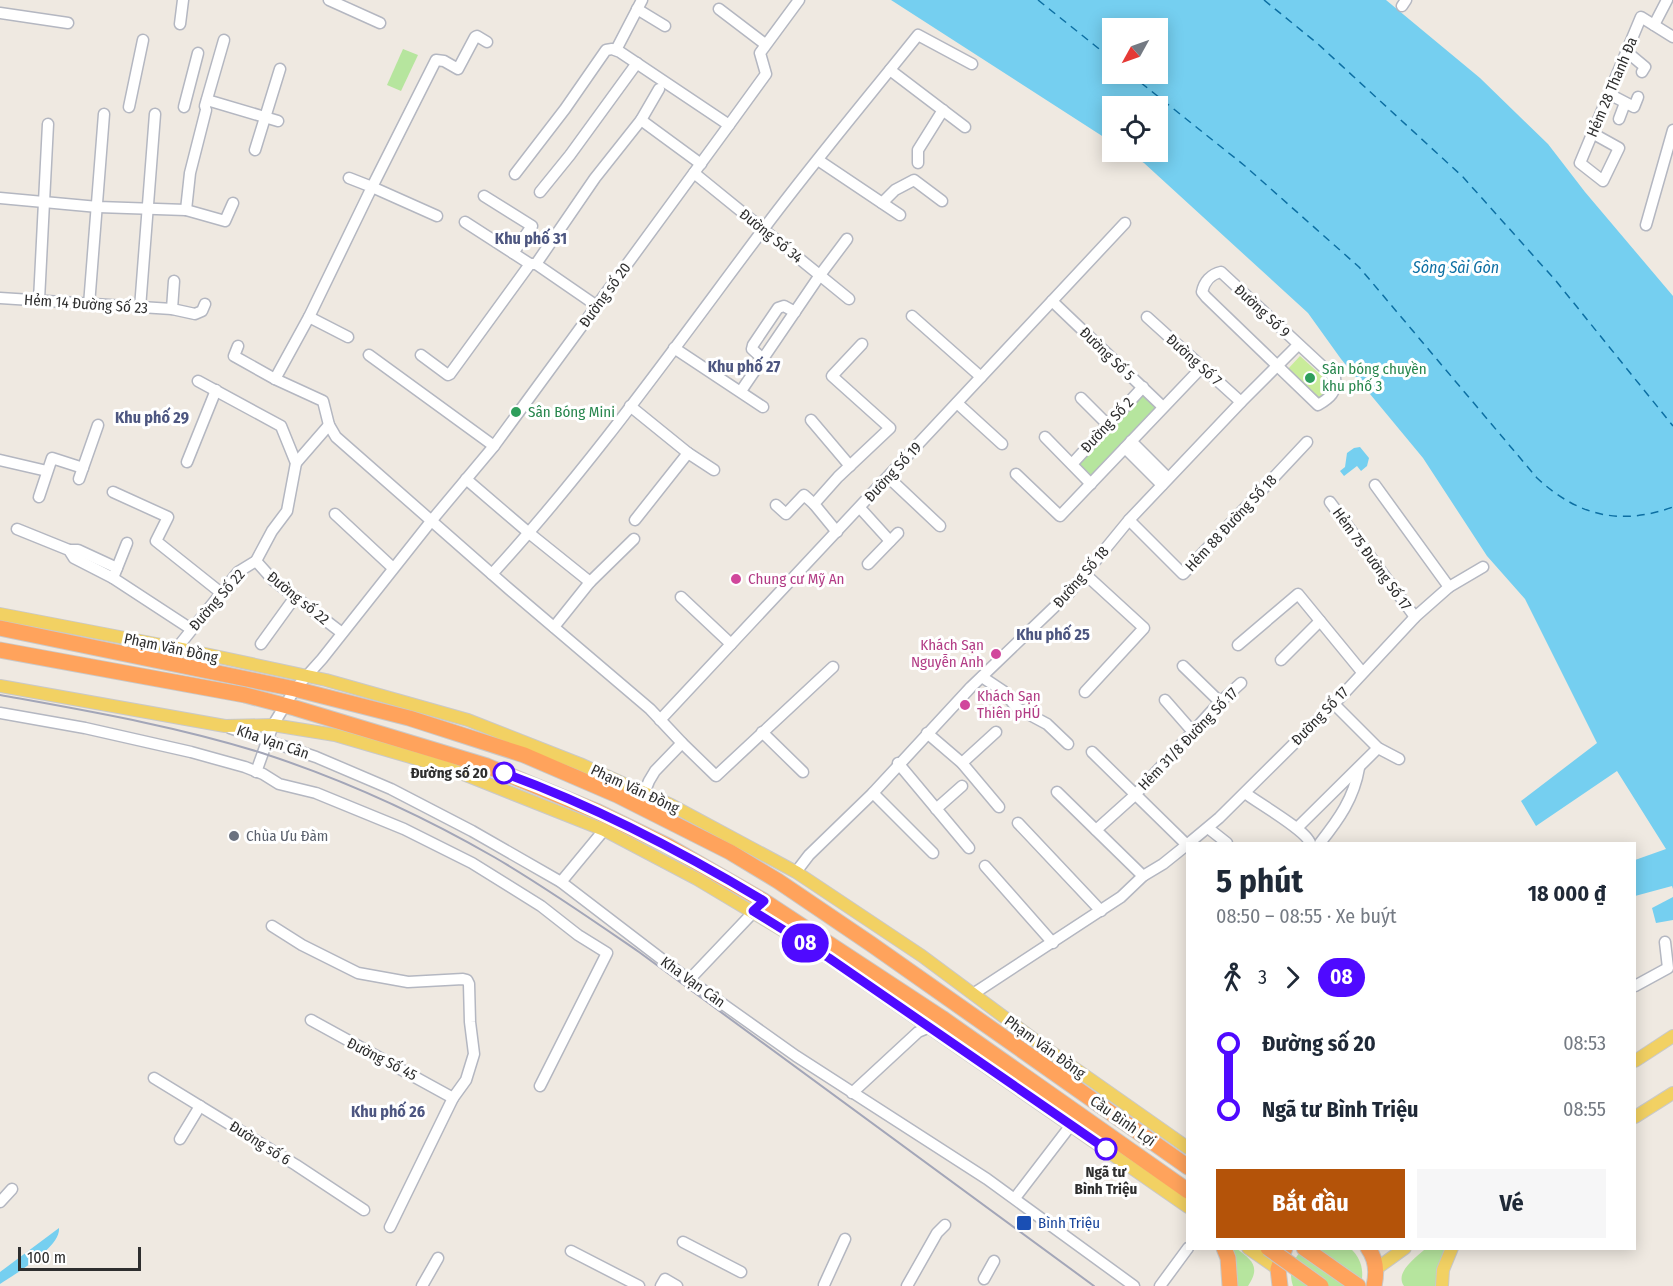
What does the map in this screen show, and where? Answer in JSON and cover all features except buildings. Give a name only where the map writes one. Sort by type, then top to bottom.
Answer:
[{"type":"highway","name":"Phạm Văn Đồng","points":[[0,628],[410,711],[642,800],[778,881],[1000,1034]]},
{"type":"highway","points":[[0,650],[245,695],[487,766],[515,777],[633,828],[713,870],[759,906],[936,1022]]},
{"type":"highway","name":"Cầu Bình Lợi","points":[[936,1022],[986,1048],[1186,1190]]},
{"type":"highway","name":"Cầu Bình Lợi","points":[[1000,1034],[1186,1166]]},
{"type":"highway","points":[[1225,1250],[1228,1258],[1230,1286]]},
{"type":"highway","points":[[1271,1250],[1321,1286]]},
{"type":"highway","points":[[1277,1281],[1285,1250]]},
{"type":"highway","points":[[1307,1250],[1358,1286]]},
{"type":"highway","points":[[1369,1250],[1378,1280]]},
{"type":"main road","name":"Phạm Văn Đồng","points":[[0,614],[305,675],[410,711]]},
{"type":"main road","points":[[0,686],[225,726],[273,725],[335,735],[410,756],[484,781],[604,830],[697,879],[759,906]]},
{"type":"main road","name":"Phạm Văn Đồng","points":[[642,800],[671,805],[796,872],[922,956],[1047,1049],[1186,1147]]},
{"type":"main road","points":[[957,1004],[973,994]]},
{"type":"main road","points":[[936,1022],[1071,1125],[1186,1206]]},
{"type":"main road","points":[[1636,1060],[1673,1036]]},
{"type":"main road","points":[[1636,1067],[1673,1044]]},
{"type":"main road","points":[[1638,1115],[1673,1093]]},
{"type":"main road","points":[[1250,1250],[1277,1281]]},
{"type":"main road","points":[[1378,1280],[1403,1250]]},
{"type":"main road","points":[[1442,1286],[1443,1270],[1451,1250]]},
{"type":"street","points":[[0,6],[1,0]]},
{"type":"street","points":[[180,24],[183,0]]},
{"type":"street","points":[[329,0],[380,23]]},
{"type":"street","points":[[719,9],[765,44],[799,0]]},
{"type":"street","points":[[1654,25],[1667,0]]},
{"type":"street","points":[[616,50],[640,5],[665,26]]},
{"type":"street","points":[[0,13],[68,23]]},
{"type":"street","name":"Hẻm 28 Thanh Đa","points":[[1592,133],[1619,148],[1603,181],[1580,164],[1592,133],[1641,17],[1673,37]]},
{"type":"street","points":[[492,574],[529,534],[630,406],[763,230],[918,35],[972,64]]},
{"type":"street","points":[[275,379],[309,317],[436,60],[439,59],[462,71],[475,37],[488,42]]},
{"type":"street","points":[[129,107],[143,40]]},
{"type":"street","points":[[186,210],[190,173],[224,40]]},
{"type":"street","name":"Đường số 20","points":[[268,740],[284,705],[305,675],[322,658],[494,446],[766,74],[760,53],[765,44]]},
{"type":"street","points":[[515,174],[565,109],[606,50],[616,50],[729,125]]},
{"type":"street","points":[[1627,52],[1645,67],[1642,72]]},
{"type":"street","points":[[184,107],[198,53]]},
{"type":"street","points":[[540,192],[637,63]]},
{"type":"street","points":[[255,150],[280,69]]},
{"type":"street","points":[[890,70],[965,127]]},
{"type":"street","points":[[421,355],[449,375],[595,178],[641,120],[659,89]]},
{"type":"street","points":[[1609,94],[1634,107],[1638,97]]},
{"type":"street","points":[[1619,119],[1625,103]]},
{"type":"street","points":[[206,106],[278,122]]},
{"type":"street","points":[[918,163],[918,150],[943,110]]},
{"type":"street","points":[[89,305],[104,114]]},
{"type":"street","points":[[140,308],[155,114]]},
{"type":"street","name":"Đường Số 34","points":[[641,120],[697,168],[763,230],[849,299]]},
{"type":"street","points":[[39,300],[48,124]]},
{"type":"street","points":[[1646,225],[1673,130]]},
{"type":"street","points":[[818,160],[900,215]]},
{"type":"street","points":[[349,178],[437,216]]},
{"type":"street","points":[[882,203],[895,190],[914,180],[942,201]]},
{"type":"street","points":[[484,196],[532,226],[513,253]]},
{"type":"street","points":[[0,198],[98,207],[186,210],[225,221],[233,203]]},
{"type":"street","points":[[465,222],[597,306]]},
{"type":"street","name":"Đường Số 19","points":[[660,720],[1125,223]]},
{"type":"street","points":[[741,391],[847,239]]},
{"type":"street","name":"Đường Số 9","points":[[1221,272],[1335,378],[1336,386],[1333,395],[1318,405],[1277,366],[1202,292],[1204,284],[1215,273],[1221,272]]},
{"type":"street","points":[[172,309],[174,281]]},
{"type":"street","name":"Hẻm 14 Đường Số 23","points":[[0,298],[172,309],[195,314],[202,311],[205,304]]},
{"type":"street","name":"Đường Số 5","points":[[1052,300],[1162,407]]},
{"type":"street","points":[[763,359],[752,349],[753,345],[778,308],[784,306],[795,312]]},
{"type":"street","points":[[912,316],[981,377]]},
{"type":"street","points":[[309,317],[348,337]]},
{"type":"street","name":"Đường Số 7","points":[[1147,317],[1241,402]]},
{"type":"street","points":[[814,504],[890,428],[832,376],[862,344]]},
{"type":"street","name":"Đường Số 18","points":[[796,872],[809,855],[873,792],[982,676],[1070,592],[1129,520],[1298,345]]},
{"type":"street","points":[[238,346],[234,356],[275,379],[323,401],[328,425],[336,437],[650,709],[716,776],[833,667]]},
{"type":"street","points":[[674,348],[764,407]]},
{"type":"street","points":[[369,355],[494,446]]},
{"type":"street","name":"Đường Số 2","points":[[1016,474],[1060,516],[1202,367]]},
{"type":"street","points":[[198,381],[281,426],[296,463],[328,425]]},
{"type":"street","name":"Đường Số 2","points":[[1072,464],[1143,387]]},
{"type":"street","points":[[187,462],[216,390]]},
{"type":"street","points":[[1081,398],[1108,425]]},
{"type":"street","points":[[957,403],[1002,444]]},
{"type":"street","points":[[630,406],[714,471]]},
{"type":"street","points":[[811,420],[850,466]]},
{"type":"street","points":[[79,479],[98,425]]},
{"type":"street","points":[[1045,437],[1091,484]]},
{"type":"street","name":"Hẻm 88 Đường Số 18","points":[[1129,520],[1183,574],[1307,442]]},
{"type":"street","name":"Đường Số 2","points":[[1128,444],[1165,482]]},
{"type":"street","points":[[635,520],[688,453]]},
{"type":"street","points":[[39,497],[52,458],[83,468]]},
{"type":"street","points":[[2,460],[47,471]]},
{"type":"street","name":"Đường Số 22","points":[[177,648],[238,572],[256,561],[272,531],[287,511],[296,463]]},
{"type":"street","points":[[888,477],[940,526]]},
{"type":"street","points":[[466,479],[529,534],[590,582]]},
{"type":"street","points":[[1375,485],[1449,588]]},
{"type":"street","points":[[113,492],[168,518],[156,541],[220,592]]},
{"type":"street","points":[[776,505],[786,514],[804,495],[837,532]]},
{"type":"street","name":"Hẻm 75 Đường Số 17","points":[[1330,502],[1415,617]]},
{"type":"street","points":[[860,507],[894,537],[868,564]]},
{"type":"street","points":[[335,514],[393,568]]},
{"type":"street","points":[[17,529],[69,550],[74,558],[115,573],[191,629]]},
{"type":"street","points":[[554,627],[590,582],[634,539]]},
{"type":"street","points":[[115,573],[128,543]]},
{"type":"street","name":"Đường số 22","points":[[256,561],[273,580],[342,633]]},
{"type":"street","name":"Đường Số 17","points":[[1190,842],[1245,793],[1334,704],[1415,617],[1449,588],[1483,567]]},
{"type":"street","points":[[1085,574],[1144,628],[1085,692]]},
{"type":"street","points":[[1238,645],[1298,594],[1362,672]]},
{"type":"street","points":[[261,644],[295,597]]},
{"type":"street","points":[[681,597],[730,644]]},
{"type":"street","points":[[1281,660],[1320,621]]},
{"type":"street","points":[[1183,666],[1220,702]]},
{"type":"street","points":[[982,676],[1003,691],[1017,708],[1047,724],[1068,744]]},
{"type":"street","name":"Hẻm 31/8 Đường Số 17","points":[[1096,830],[1135,795],[1220,702],[1241,683]]},
{"type":"street","points":[[1165,700],[1193,732]]},
{"type":"street","points":[[1334,704],[1378,748],[1399,759]]},
{"type":"street","points":[[0,713],[85,728],[191,752],[256,772],[279,784],[316,793],[404,829],[459,856],[541,906],[578,935],[607,953],[540,1086]]},
{"type":"street","name":"Kha Vạn Cân","points":[[225,726],[316,757],[391,789],[472,831],[561,882],[689,980],[796,1056],[1015,1198],[1134,1286]]},
{"type":"street","points":[[762,732],[803,772]]},
{"type":"street","points":[[962,763],[996,732]]},
{"type":"street","points":[[927,733],[962,763],[999,807]]},
{"type":"street","points":[[256,772],[268,740]]},
{"type":"street","points":[[642,800],[655,771],[682,743]]},
{"type":"street","points":[[1296,828],[1378,748]]},
{"type":"street","points":[[1092,752],[1186,842]]},
{"type":"street","points":[[898,764],[969,848]]},
{"type":"street","points":[[1321,842],[1352,798],[1359,768]]},
{"type":"street","points":[[936,808],[962,786]]},
{"type":"street","points":[[873,792],[933,853]]},
{"type":"street","points":[[1057,792],[1143,876]]},
{"type":"street","points":[[1245,793],[1296,828],[1309,838],[1310,842]]},
{"type":"street","points":[[1018,823],[1101,911]]},
{"type":"street","points":[[1208,828],[1226,842]]},
{"type":"street","points":[[561,882],[604,830]]},
{"type":"street","name":"Đường Số 17","points":[[973,994],[1101,911],[1121,897],[1143,876],[1186,846]]},
{"type":"street","points":[[985,866],[1053,943]]},
{"type":"street","points":[[689,980],[759,906]]},
{"type":"street","points":[[272,926],[302,945],[358,973],[408,982],[467,980],[474,1054],[466,1080],[453,1098],[390,1227]]},
{"type":"street","points":[[1636,985],[1668,968],[1665,942]]},
{"type":"street","name":"Đường Số 45","points":[[311,1020],[453,1098]]},
{"type":"street","points":[[852,1093],[918,1032],[936,1022]]},
{"type":"street","name":"Đường số 6","points":[[154,1078],[296,1165],[364,1210]]},
{"type":"street","points":[[180,1138],[200,1106]]},
{"type":"street","points":[[1015,1198],[1071,1125]]},
{"type":"street","points":[[0,1202],[12,1189]]},
{"type":"street","points":[[907,1286],[937,1233],[945,1225]]},
{"type":"street","points":[[824,1285],[845,1239]]},
{"type":"street","points":[[683,1242],[741,1272]]},
{"type":"street","points":[[1160,1286],[1187,1250]]},
{"type":"street","points":[[571,1251],[639,1286]]},
{"type":"street","points":[[422,1286],[438,1258]]},
{"type":"street","points":[[984,1279],[994,1261]]},
{"type":"street","points":[[661,1286],[665,1279],[677,1286]]},
{"type":"green space","points":[[403,49],[418,55],[401,91],[387,85]]},
{"type":"green space","name":"Sân bóng chuyền khu phố 3","points":[[1300,356],[1333,386],[1320,400],[1287,370]]},
{"type":"green space","points":[[1142,394],[1157,407],[1092,476],[1078,463]]},
{"type":"green space","points":[[1228,1250],[1238,1250],[1250,1260],[1254,1269],[1248,1286],[1234,1286]]},
{"type":"green space","points":[[1302,1250],[1352,1250],[1361,1266],[1361,1286],[1293,1286],[1292,1266]]},
{"type":"green space","points":[[1424,1250],[1447,1250],[1439,1286],[1404,1286],[1402,1275],[1412,1260]]},
{"type":"water","name":"Sông Sài Gòn","points":[[891,0],[1386,0],[1480,78],[1548,144],[1585,192],[1673,296],[1673,889],[1672,886],[1636,896],[1636,860],[1666,849],[1617,771],[1536,826],[1521,801],[1597,743],[1525,599],[1487,556],[1423,458],[1341,359],[1308,313],[1142,162],[1168,162],[1168,96],[1102,96],[1102,136]]},
{"type":"water","points":[[1360,447],[1369,458],[1367,466],[1361,471],[1357,466],[1344,476],[1340,471],[1345,467],[1347,453]]},
{"type":"water","points":[[1673,897],[1673,920],[1656,923],[1652,908]]},
{"type":"water","points":[[59,1228],[58,1235],[45,1251],[0,1284],[0,1272]]},
{"type":"ferry route","points":[[1038,0],[1102,51]]},
{"type":"ferry route","points":[[1264,0],[1318,44],[1463,177],[1556,281],[1673,426]]},
{"type":"ferry route","points":[[1142,84],[1245,166],[1359,267],[1537,478],[1552,491],[1584,509],[1600,514],[1635,516],[1673,507]]},
{"type":"railway","points":[[0,695],[165,727],[262,753],[351,786],[410,812],[494,857],[531,879],[639,952],[1094,1286]]},
{"type":"bus line","name":"08","points":[[504,773],[633,828],[713,870],[764,901],[753,911],[829,958],[1106,1149]]},
{"type":"place","name":"Sân bóng chuyền khu phố 3","points":[[1310,378]]},
{"type":"place","name":"Sân Bóng Mini","points":[[516,412]]},
{"type":"place","name":"Chung cư Mỹ An","points":[[736,579]]},
{"type":"place","name":"Khách Sạn Nguyễn Anh","points":[[996,654]]},
{"type":"place","name":"Khách Sạn Thiên pHÚ","points":[[965,705]]},
{"type":"place","name":"Đường số 20","points":[[504,773]]},
{"type":"place","name":"Chùa Ưu Đàm","points":[[234,836]]},
{"type":"place","name":"Ngã tư Bình Triệu","points":[[1106,1149]]},
{"type":"place","name":"Bình Triệu","points":[[1024,1223]]},
{"type":"district","name":"Khu phố 31","points":[[531,238]]},
{"type":"district","name":"Khu phố 27","points":[[744,366]]},
{"type":"district","name":"Khu phố 29","points":[[152,417]]},
{"type":"district","name":"Khu phố 25","points":[[1053,634]]},
{"type":"district","name":"Khu phố 26","points":[[388,1111]]}]
